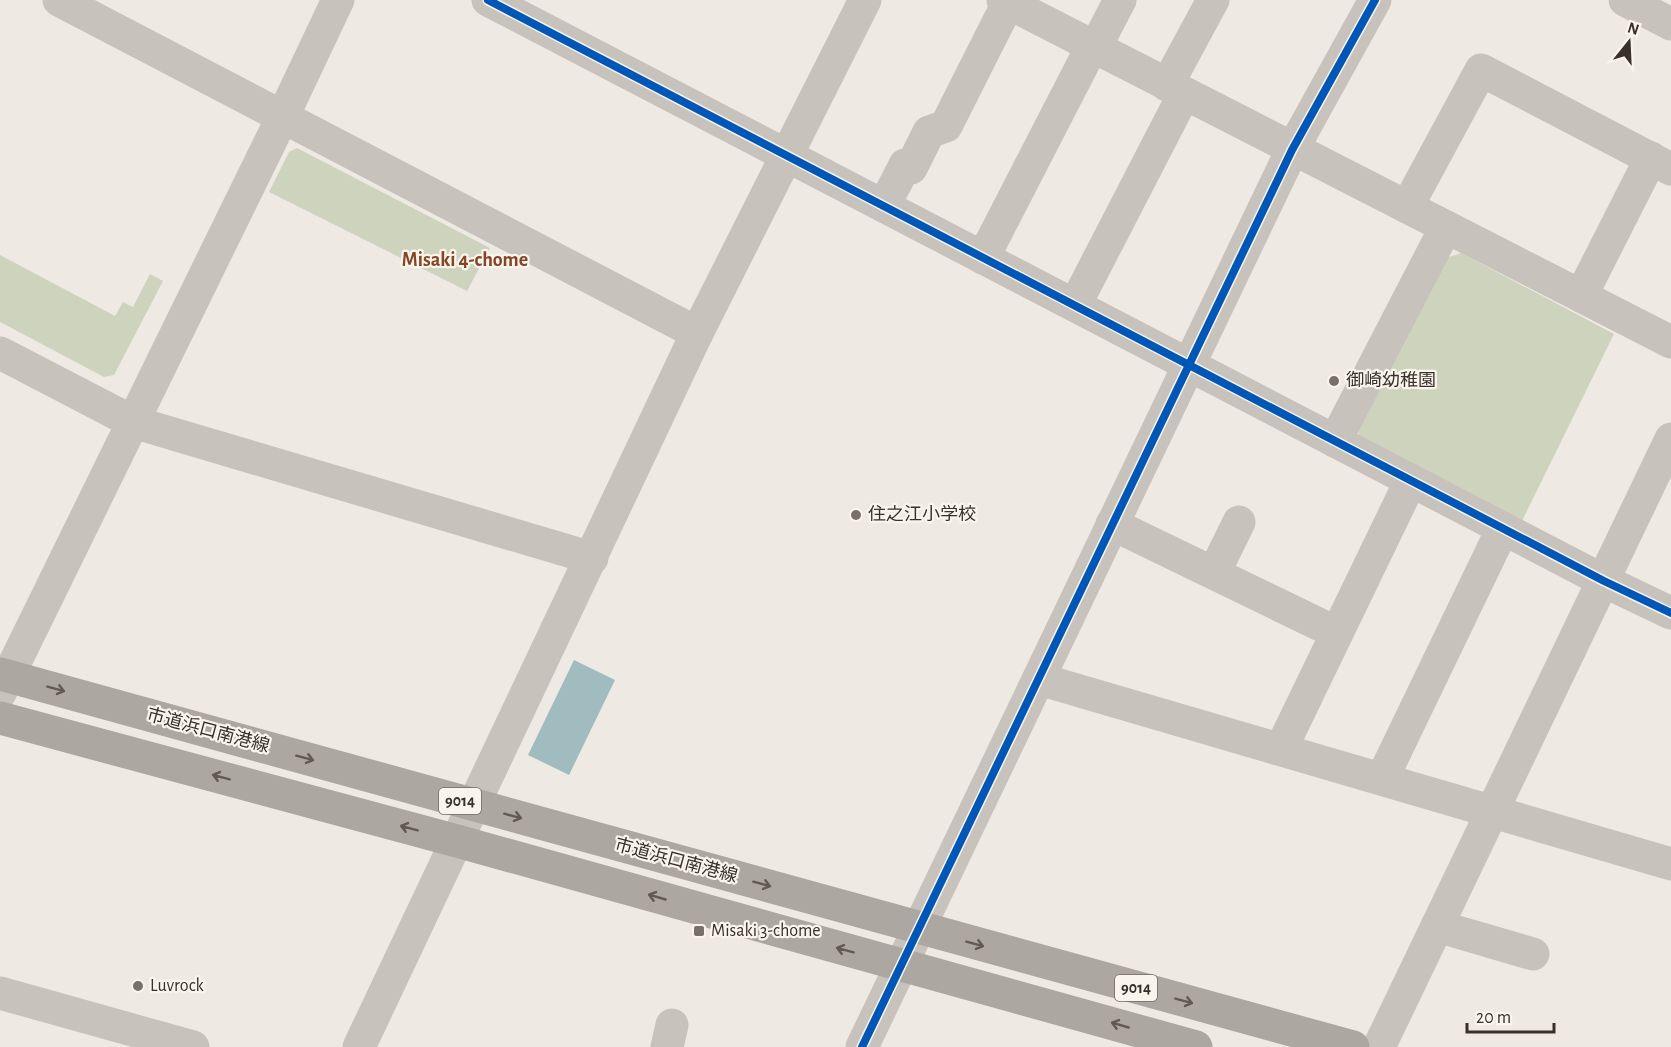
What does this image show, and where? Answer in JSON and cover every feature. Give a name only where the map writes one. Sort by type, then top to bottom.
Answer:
[{"type":"main road","name":"市道浜口南港線","points":[[3,681],[473,804],[1353,1047]]},
{"type":"main road","name":"9014","points":[[0,718],[457,841],[1196,1047]]},
{"type":"street","points":[[59,0],[697,333]]},
{"type":"street","points":[[3,681],[133,422],[338,0]]},
{"type":"street","points":[[488,0],[1335,441],[1671,613]]},
{"type":"street","points":[[359,1047],[697,333],[865,0]]},
{"type":"street","points":[[983,258],[1086,60],[1095,48],[1120,0]]},
{"type":"street","points":[[1075,305],[1175,89],[1213,0]]},
{"type":"street","points":[[862,1047],[1292,150],[1375,0]]},
{"type":"street","points":[[1625,0],[1671,24]]},
{"type":"street","points":[[884,206],[905,165],[911,168],[929,132],[946,126],[1005,1],[1292,150],[1671,342]]},
{"type":"street","points":[[1407,207],[1481,70],[1661,164],[1581,296]]},
{"type":"street","points":[[1335,441],[1446,227]]},
{"type":"street","points":[[0,353],[133,422],[592,558]]},
{"type":"street","points":[[1379,1047],[1671,439]]},
{"type":"street","points":[[1281,749],[1411,480]]},
{"type":"street","points":[[1214,573],[1239,522]]},
{"type":"street","points":[[1112,524],[1337,633]]},
{"type":"street","points":[[1382,779],[1503,528]]},
{"type":"street","points":[[1040,679],[1671,864]]},
{"type":"street","points":[[1437,926],[1533,954]]},
{"type":"street","points":[[0,993],[193,1047]]},
{"type":"green space","points":[[297,148],[490,248],[467,291],[269,192],[289,152]]},
{"type":"green space","points":[[1461,253],[1614,334],[1521,523],[1359,440],[1358,426],[1440,260]]},
{"type":"green space","points":[[0,255],[115,316],[123,302],[133,307],[150,274],[163,281],[114,375],[104,377],[0,322]]},
{"type":"water","points":[[574,660],[615,680],[569,775],[528,755]]},
{"type":"cycle path","points":[[488,0],[1604,581],[1671,613]]},
{"type":"cycle path","points":[[862,1047],[1292,150],[1375,0]]},
{"type":"place","name":"御崎幼稚園","points":[[1334,381]]},
{"type":"place","name":"住之江小学校","points":[[856,515]]},
{"type":"place","name":"Misaki 3-chome","points":[[699,931]]},
{"type":"place","name":"Luvrock","points":[[138,986]]},
{"type":"district","name":"Misaki 4-chome","points":[[465,260]]}]
